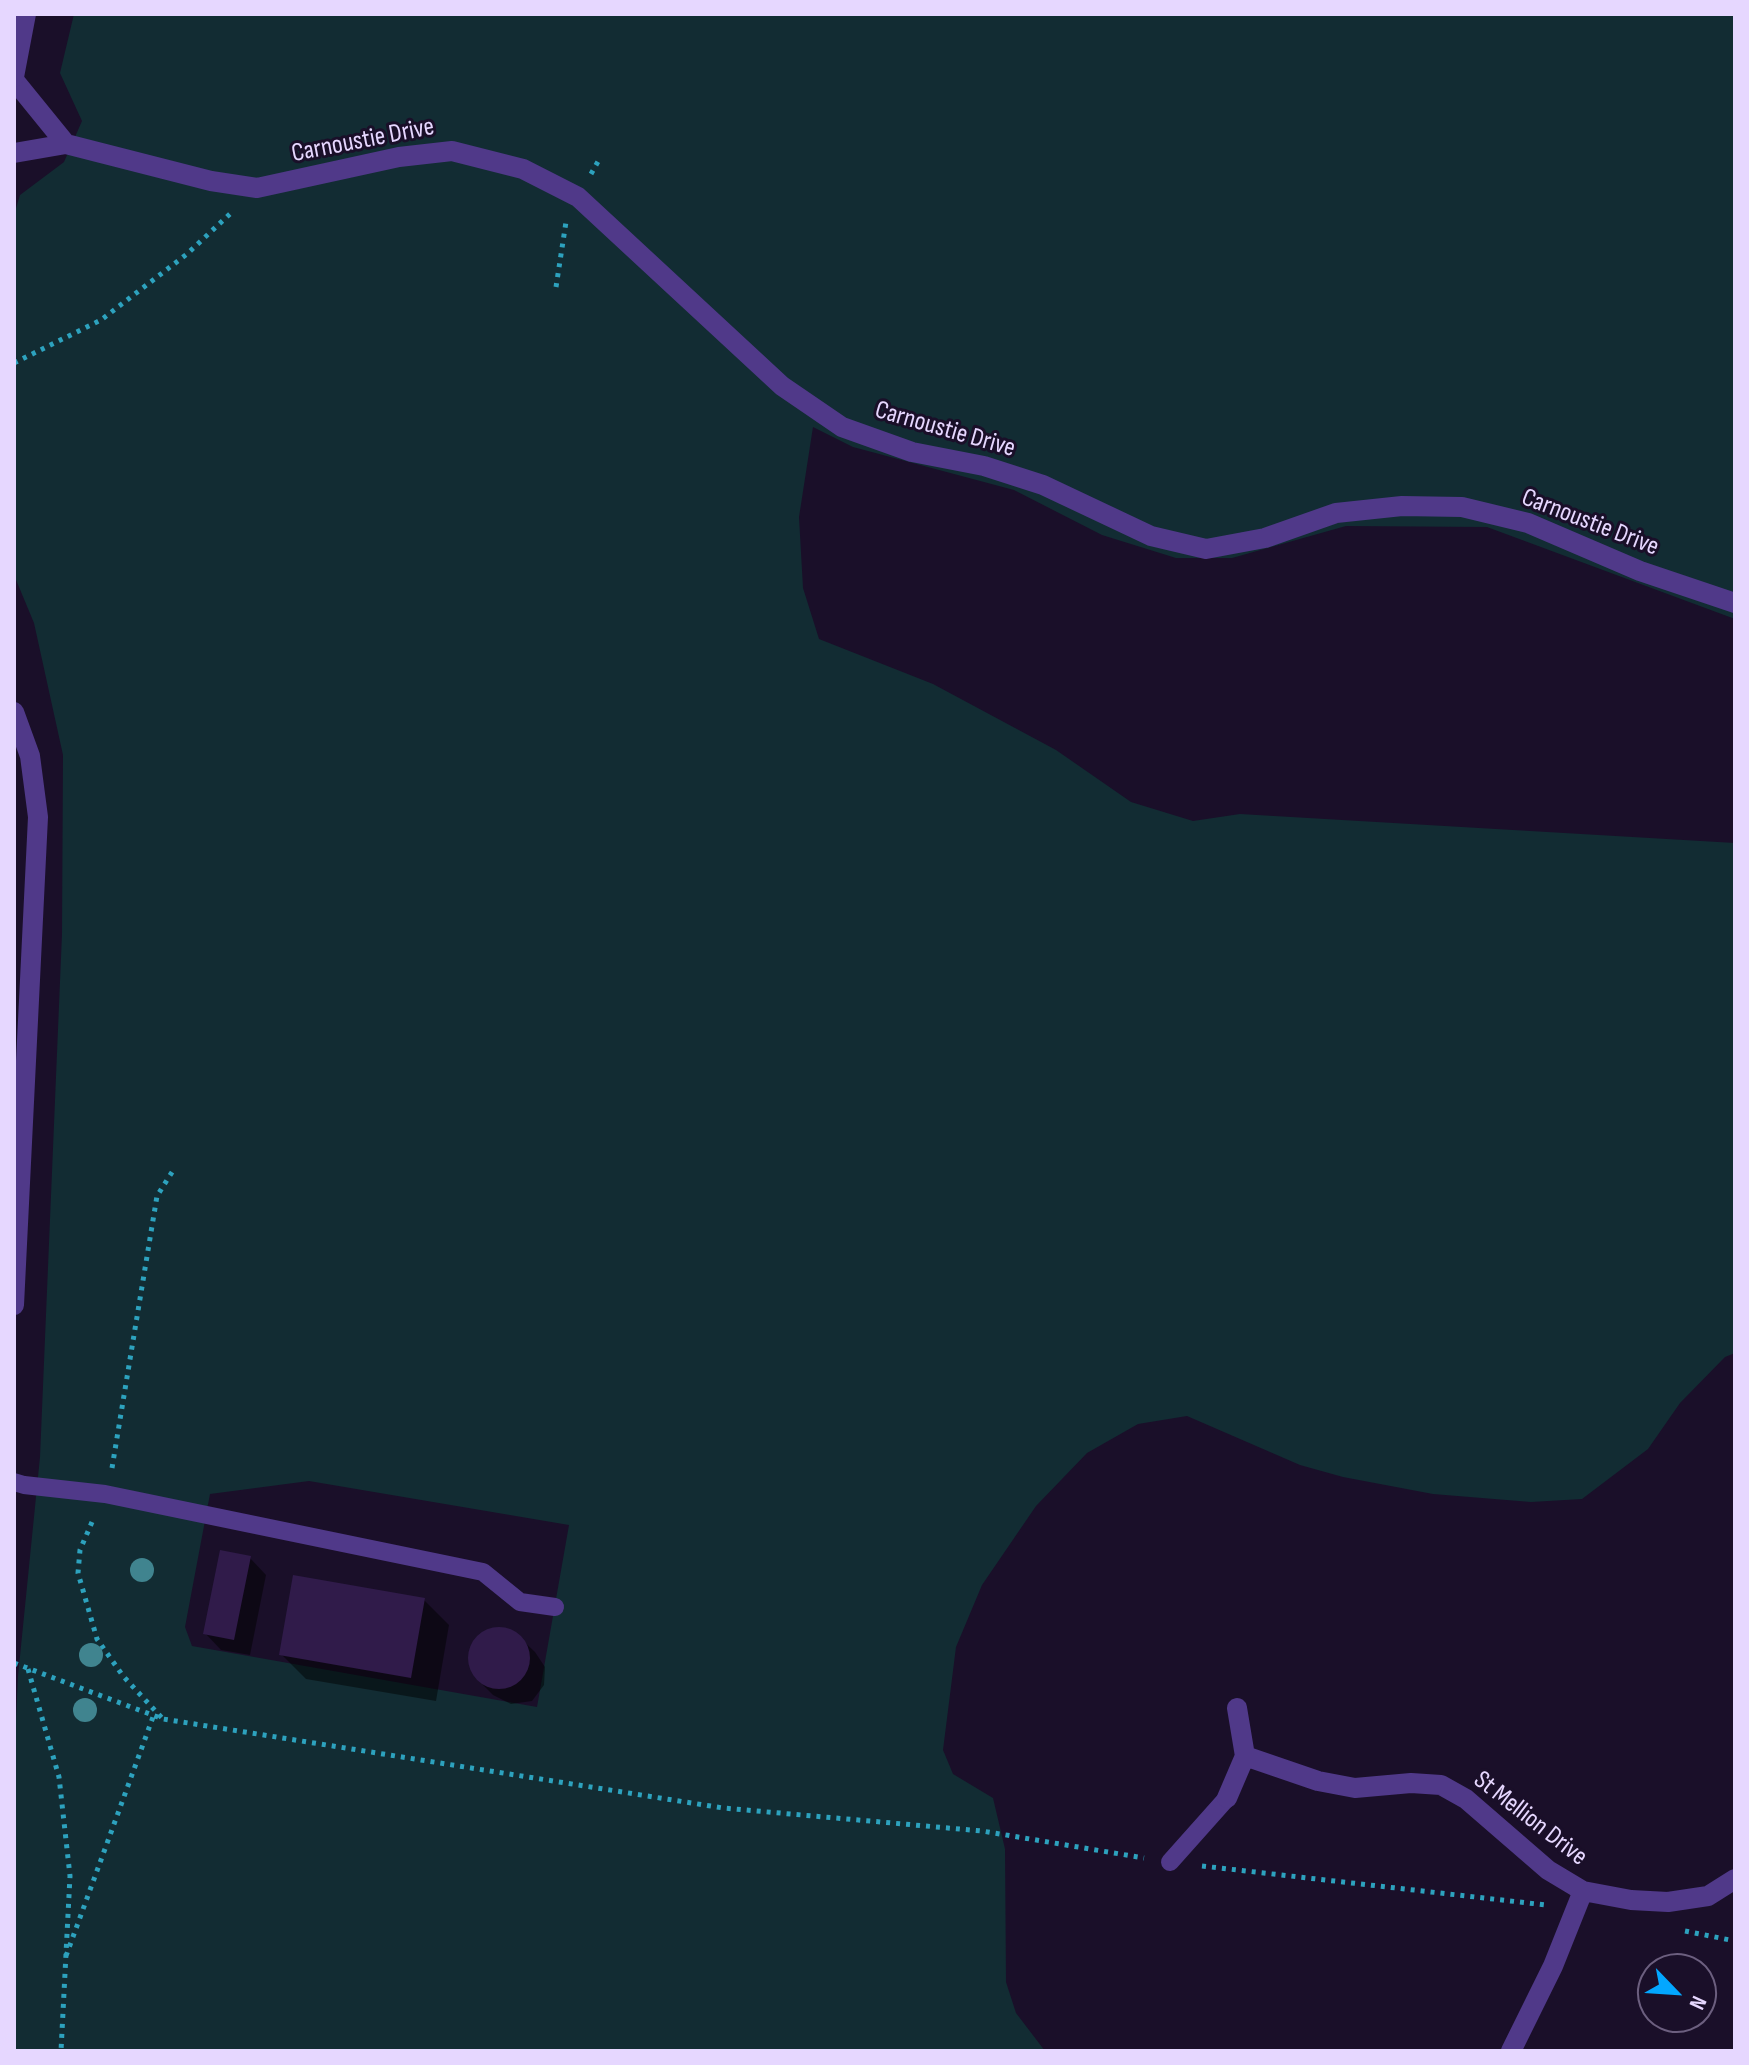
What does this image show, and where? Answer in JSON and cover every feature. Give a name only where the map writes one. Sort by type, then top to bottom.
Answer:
[{"type":"street","points":[[26,14],[14,78],[66,144]]},
{"type":"street","name":"Carnoustie Drive","points":[[14,153],[66,144],[211,181],[257,188],[399,157],[452,151],[523,169],[578,197],[782,386],[842,427],[912,452],[984,466],[1043,485],[1151,536],[1206,549],[1265,538],[1336,513],[1402,506],[1462,507],[1528,523],[1640,571],[1735,603]]},
{"type":"street","points":[[14,712],[30,756],[38,817],[19,1104],[14,1305]]},
{"type":"street","points":[[1227,1798],[1245,1756],[1237,1708]]},
{"type":"street","name":"St Mellion Drive","points":[[1245,1756],[1318,1781],[1355,1788],[1411,1783],[1441,1785],[1466,1799],[1579,1900],[1668,1902],[1708,1896],[1735,1879]]},
{"type":"street","points":[[1511,2051],[1553,1966],[1579,1900]]},
{"type":"lane","points":[[14,1482],[116,1496],[483,1572],[520,1602],[555,1607]]},
{"type":"lane","points":[[1170,1862],[1227,1798]]},
{"type":"path","points":[[14,363],[101,320],[187,254],[257,188]]},
{"type":"path","points":[[163,1719],[123,1676],[97,1639],[78,1573],[80,1550],[89,1524],[116,1496],[157,1196],[174,1169]]},
{"type":"path","points":[[14,1663],[153,1717],[723,1808],[982,1831],[1170,1862],[1579,1900]]},
{"type":"path","points":[[28,1668],[59,1777],[70,1876],[61,2051]]},
{"type":"path","points":[[64,1962],[153,1717]]},
{"type":"shaded area","points":[[74,14],[1735,14],[1735,619],[1487,527],[1346,526],[1232,558],[1176,558],[1102,535],[1014,490],[853,447],[813,427],[799,517],[803,588],[819,639],[933,684],[1056,750],[1131,802],[1193,821],[1240,814],[1735,843],[1735,1353],[1725,1357],[1680,1403],[1648,1449],[1582,1499],[1531,1502],[1433,1494],[1343,1477],[1300,1465],[1187,1416],[1138,1424],[1087,1453],[1036,1506],[982,1585],[956,1647],[943,1750],[953,1774],[993,1798],[1005,1849],[1006,1982],[1016,2013],[1045,2051],[14,2051],[14,1764],[18,1676],[40,1457],[62,934],[63,755],[34,623],[14,575],[14,215],[20,195],[64,162],[82,121],[60,73]],"holes":[[[309,1481],[569,1525],[537,1707],[192,1646],[185,1627],[210,1494]]]},
{"type":"building","points":[[220,1550],[251,1556],[234,1640],[203,1634]]},
{"type":"building","points":[[293,1575],[425,1598],[411,1678],[279,1655]]},
{"type":"building","points":[[493,1627],[505,1627],[521,1636],[528,1646],[528,1670],[521,1680],[505,1689],[493,1689],[473,1675],[468,1664],[468,1652],[482,1632]]}]
